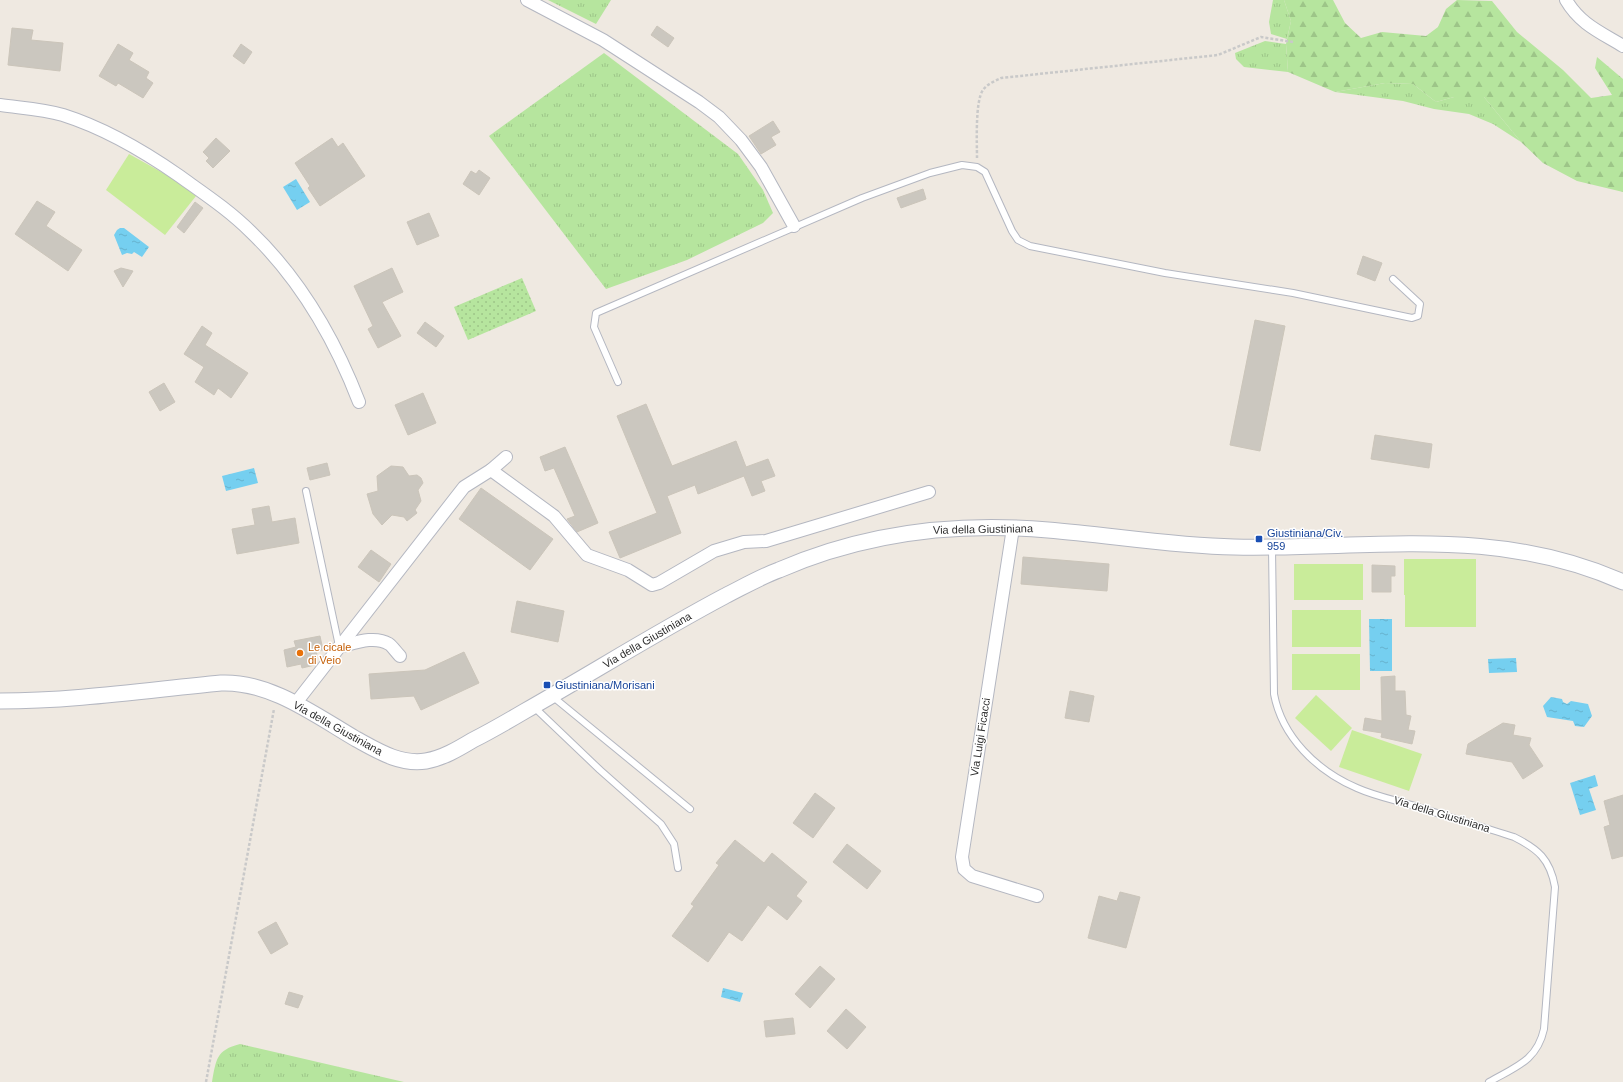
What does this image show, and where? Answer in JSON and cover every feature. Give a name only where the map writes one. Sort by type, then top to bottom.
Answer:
[{"type":"street","points":[[527,0],[609,44],[699,102],[719,117],[741,140],[761,167],[794,226]]},
{"type":"street","points":[[1566,0],[1581,20],[1623,46]]},
{"type":"street","points":[[0,105],[36,109],[89,124],[128,143],[162,164],[217,202],[252,233],[279,263],[300,291],[325,329],[346,370],[359,402]]},
{"type":"street","points":[[295,704],[464,487],[491,470],[506,457]]},
{"type":"street","points":[[491,470],[554,516],[587,555],[628,570],[652,585],[659,583],[714,551],[744,542],[766,541],[929,492]]},
{"type":"street","name":"Via della Giustiniana","points":[[0,701],[69,698],[226,682],[250,685],[277,694],[383,753],[404,761],[416,762],[433,759],[445,755],[534,707],[688,616],[763,577],[805,559],[860,543],[917,532],[956,528],[1013,528],[1065,531],[1216,547],[1272,547],[1400,543],[1480,546],[1520,551],[1558,559],[1602,573],[1623,582]]},
{"type":"street","name":"Via Luigi Ficacci","points":[[1013,528],[962,851],[962,864],[964,869],[972,876],[1037,896]]},
{"type":"street","points":[[339,647],[377,640],[390,645],[400,656]]},
{"type":"lane","points":[[618,382],[594,327],[596,313],[794,226],[862,198],[930,173],[962,165],[977,166],[985,172],[991,182],[1012,231],[1018,240],[1030,246],[1165,273],[1293,293],[1412,318],[1418,316],[1420,304],[1393,279]]},
{"type":"lane","points":[[306,491],[339,647]]},
{"type":"lane","name":"Via della Giustiniana","points":[[1272,547],[1274,694],[1276,705],[1285,726],[1298,744],[1319,765],[1332,775],[1358,788],[1514,837],[1527,843],[1540,853],[1551,870],[1555,887],[1542,1039],[1538,1047],[1527,1060],[1489,1082]]},
{"type":"lane","points":[[552,696],[690,809]]},
{"type":"lane","points":[[534,707],[600,770],[661,824],[674,844],[678,868]]},
{"type":"path","points":[[977,166],[978,100],[982,90],[989,84],[1001,78],[1218,55],[1261,37],[1293,42]]},
{"type":"path","points":[[206,1082],[277,694]]},
{"type":"green space","points":[[548,0],[611,0],[596,24]]},
{"type":"green space","points":[[1273,0],[1284,0],[1291,21],[1287,39],[1271,34],[1269,22]]},
{"type":"green space","points":[[1284,0],[1333,0],[1345,23],[1361,38],[1382,32],[1426,36],[1438,27],[1446,9],[1457,0],[1492,1],[1517,32],[1563,70],[1591,98],[1612,95],[1595,68],[1597,57],[1623,79],[1623,192],[1577,181],[1543,163],[1521,142],[1484,97],[1454,97],[1436,102],[1413,84],[1385,83],[1335,92],[1288,72],[1286,44],[1291,21]]},
{"type":"green space","points":[[1265,41],[1286,44],[1288,72],[1244,67],[1236,59],[1235,53]]},
{"type":"green space","points":[[604,53],[738,154],[763,190],[773,213],[763,223],[687,260],[606,289],[489,136]]},
{"type":"green space","points":[[1385,83],[1413,84],[1436,102],[1454,97],[1484,97],[1521,142],[1493,124],[1469,114],[1434,109],[1403,101],[1335,92]]},
{"type":"green space","points":[[129,154],[174,179],[196,196],[165,235],[106,190]]},
{"type":"green space","points":[[522,278],[536,311],[468,340],[454,307]]},
{"type":"green space","points":[[1404,559],[1476,559],[1476,595],[1404,595]]},
{"type":"green space","points":[[1294,564],[1363,564],[1363,600],[1294,600]]},
{"type":"green space","points":[[1405,595],[1476,595],[1476,627],[1405,627]]},
{"type":"green space","points":[[1292,610],[1361,610],[1361,647],[1292,647]]},
{"type":"green space","points":[[1292,654],[1360,654],[1360,690],[1292,690]]},
{"type":"green space","points":[[1316,695],[1352,728],[1331,751],[1295,718]]},
{"type":"green space","points":[[1352,730],[1422,754],[1409,791],[1339,767]]},
{"type":"green space","points":[[240,1044],[404,1082],[212,1082],[218,1057],[226,1049]]},
{"type":"water","points":[[296,179],[310,202],[297,210],[283,187]]},
{"type":"water","points":[[120,228],[124,228],[149,247],[142,257],[134,252],[132,254],[127,253],[122,255],[114,235]]},
{"type":"water","points":[[254,468],[258,483],[226,491],[222,476]]},
{"type":"water","points":[[1369,619],[1392,619],[1392,671],[1370,671]]},
{"type":"water","points":[[1516,658],[1517,672],[1489,673],[1488,659]]},
{"type":"water","points":[[1551,697],[1562,699],[1563,702],[1567,704],[1571,701],[1588,704],[1592,716],[1584,727],[1575,726],[1573,721],[1547,717],[1543,706]]},
{"type":"water","points":[[1595,775],[1598,786],[1589,789],[1596,810],[1580,815],[1570,783]]},
{"type":"water","points":[[723,988],[743,993],[740,1002],[721,997]]},
{"type":"building","points":[[657,26],[674,38],[668,47],[651,35]]},
{"type":"building","points":[[12,28],[33,30],[31,40],[63,43],[60,71],[8,65]]},
{"type":"building","points":[[118,44],[133,53],[129,60],[149,72],[146,78],[153,83],[143,98],[118,83],[116,86],[99,76]]},
{"type":"building","points":[[241,44],[252,52],[244,64],[233,56]]},
{"type":"building","points":[[773,121],[780,132],[771,137],[776,145],[761,154],[749,136]]},
{"type":"building","points":[[216,138],[230,151],[213,168],[206,161],[209,158],[203,152]]},
{"type":"building","points":[[332,138],[338,147],[343,143],[365,176],[320,206],[308,188],[310,186],[295,163]]},
{"type":"building","points":[[479,170],[490,178],[479,195],[463,184],[471,171],[476,174]]},
{"type":"building","points":[[923,189],[926,199],[901,208],[897,198]]},
{"type":"building","points":[[37,201],[55,212],[46,226],[82,250],[68,271],[15,234]]},
{"type":"building","points":[[195,202],[203,208],[184,233],[177,227]]},
{"type":"building","points":[[429,213],[439,236],[417,245],[407,222]]},
{"type":"building","points":[[1363,256],[1382,263],[1375,281],[1357,274]]},
{"type":"building","points":[[121,268],[133,271],[123,287],[114,271]]},
{"type":"building","points":[[392,268],[403,292],[382,302],[401,336],[378,348],[368,329],[373,326],[354,286]]},
{"type":"building","points":[[1255,320],[1285,326],[1260,451],[1230,445]]},
{"type":"building","points":[[425,322],[444,336],[436,347],[417,333]]},
{"type":"building","points":[[202,326],[212,333],[205,345],[248,373],[231,398],[218,388],[214,395],[195,382],[204,367],[184,354]]},
{"type":"building","points":[[164,383],[175,402],[160,411],[149,392]]},
{"type":"building","points":[[423,393],[436,423],[408,435],[395,405]]},
{"type":"building","points":[[646,404],[672,466],[736,441],[746,467],[768,459],[775,476],[761,481],[765,491],[752,496],[744,476],[698,494],[695,485],[667,496],[681,533],[620,558],[609,532],[657,513],[617,416]]},
{"type":"building","points":[[1375,435],[1432,444],[1429,468],[1371,459]]},
{"type":"building","points":[[565,447],[598,523],[577,532],[567,519],[575,516],[554,468],[545,471],[540,457]]},
{"type":"building","points":[[327,463],[330,475],[310,480],[307,468]]},
{"type":"building","points":[[391,466],[403,467],[409,476],[417,475],[421,478],[423,483],[418,490],[421,501],[415,510],[417,513],[407,521],[404,517],[392,515],[382,525],[373,514],[367,494],[378,491],[377,476]]},
{"type":"building","points":[[481,488],[553,539],[530,570],[459,519]]},
{"type":"building","points":[[269,506],[272,522],[295,518],[299,543],[237,554],[232,529],[255,525],[252,509]]},
{"type":"building","points":[[371,550],[391,564],[379,582],[358,567]]},
{"type":"building","points":[[1023,557],[1109,564],[1107,591],[1021,584]]},
{"type":"building","points":[[1372,565],[1395,566],[1395,576],[1391,576],[1391,592],[1372,592]]},
{"type":"building","points":[[517,601],[564,611],[558,642],[511,632]]},
{"type":"building","name":"Le cicale di Veio","points":[[320,636],[323,650],[316,651],[317,654],[313,655],[315,665],[302,668],[301,664],[287,667],[284,650],[296,647],[294,641]]},
{"type":"building","points":[[464,652],[479,683],[421,710],[414,696],[371,699],[369,674],[425,670]]},
{"type":"building","points":[[1395,676],[1395,691],[1405,691],[1406,715],[1411,716],[1408,730],[1415,731],[1412,744],[1381,737],[1382,733],[1363,730],[1365,718],[1382,721],[1381,677]]},
{"type":"building","points":[[1070,691],[1094,696],[1089,722],[1065,718]]},
{"type":"building","points":[[1503,723],[1515,725],[1513,735],[1531,738],[1529,745],[1543,766],[1523,779],[1512,762],[1466,754],[1468,744]]},
{"type":"building","points":[[815,793],[835,808],[813,838],[793,823]]},
{"type":"building","points":[[1623,795],[1623,856],[1612,859],[1604,827],[1610,825],[1604,801]]},
{"type":"building","points":[[735,840],[764,863],[772,853],[807,882],[796,896],[802,901],[787,920],[768,905],[742,941],[729,932],[708,962],[672,936],[694,906],[691,904],[719,865],[716,863]]},
{"type":"building","points":[[847,844],[881,871],[867,889],[833,862]]},
{"type":"building","points":[[1120,892],[1140,897],[1126,948],[1088,938],[1099,896],[1117,901]]},
{"type":"building","points":[[276,922],[288,944],[271,954],[258,932]]},
{"type":"building","points":[[820,966],[835,979],[810,1008],[795,994]]},
{"type":"building","points":[[289,992],[303,996],[298,1008],[285,1004]]},
{"type":"building","points":[[846,1009],[866,1027],[847,1049],[827,1031]]},
{"type":"building","points":[[793,1018],[795,1034],[766,1037],[764,1021]]},
{"type":"place","name":"Giustiniana/Civ. 959","points":[[1259,539]]},
{"type":"place","name":"Le cicale di Veio","points":[[300,653]]},
{"type":"place","name":"Giustiniana/Morisani","points":[[547,685]]}]
